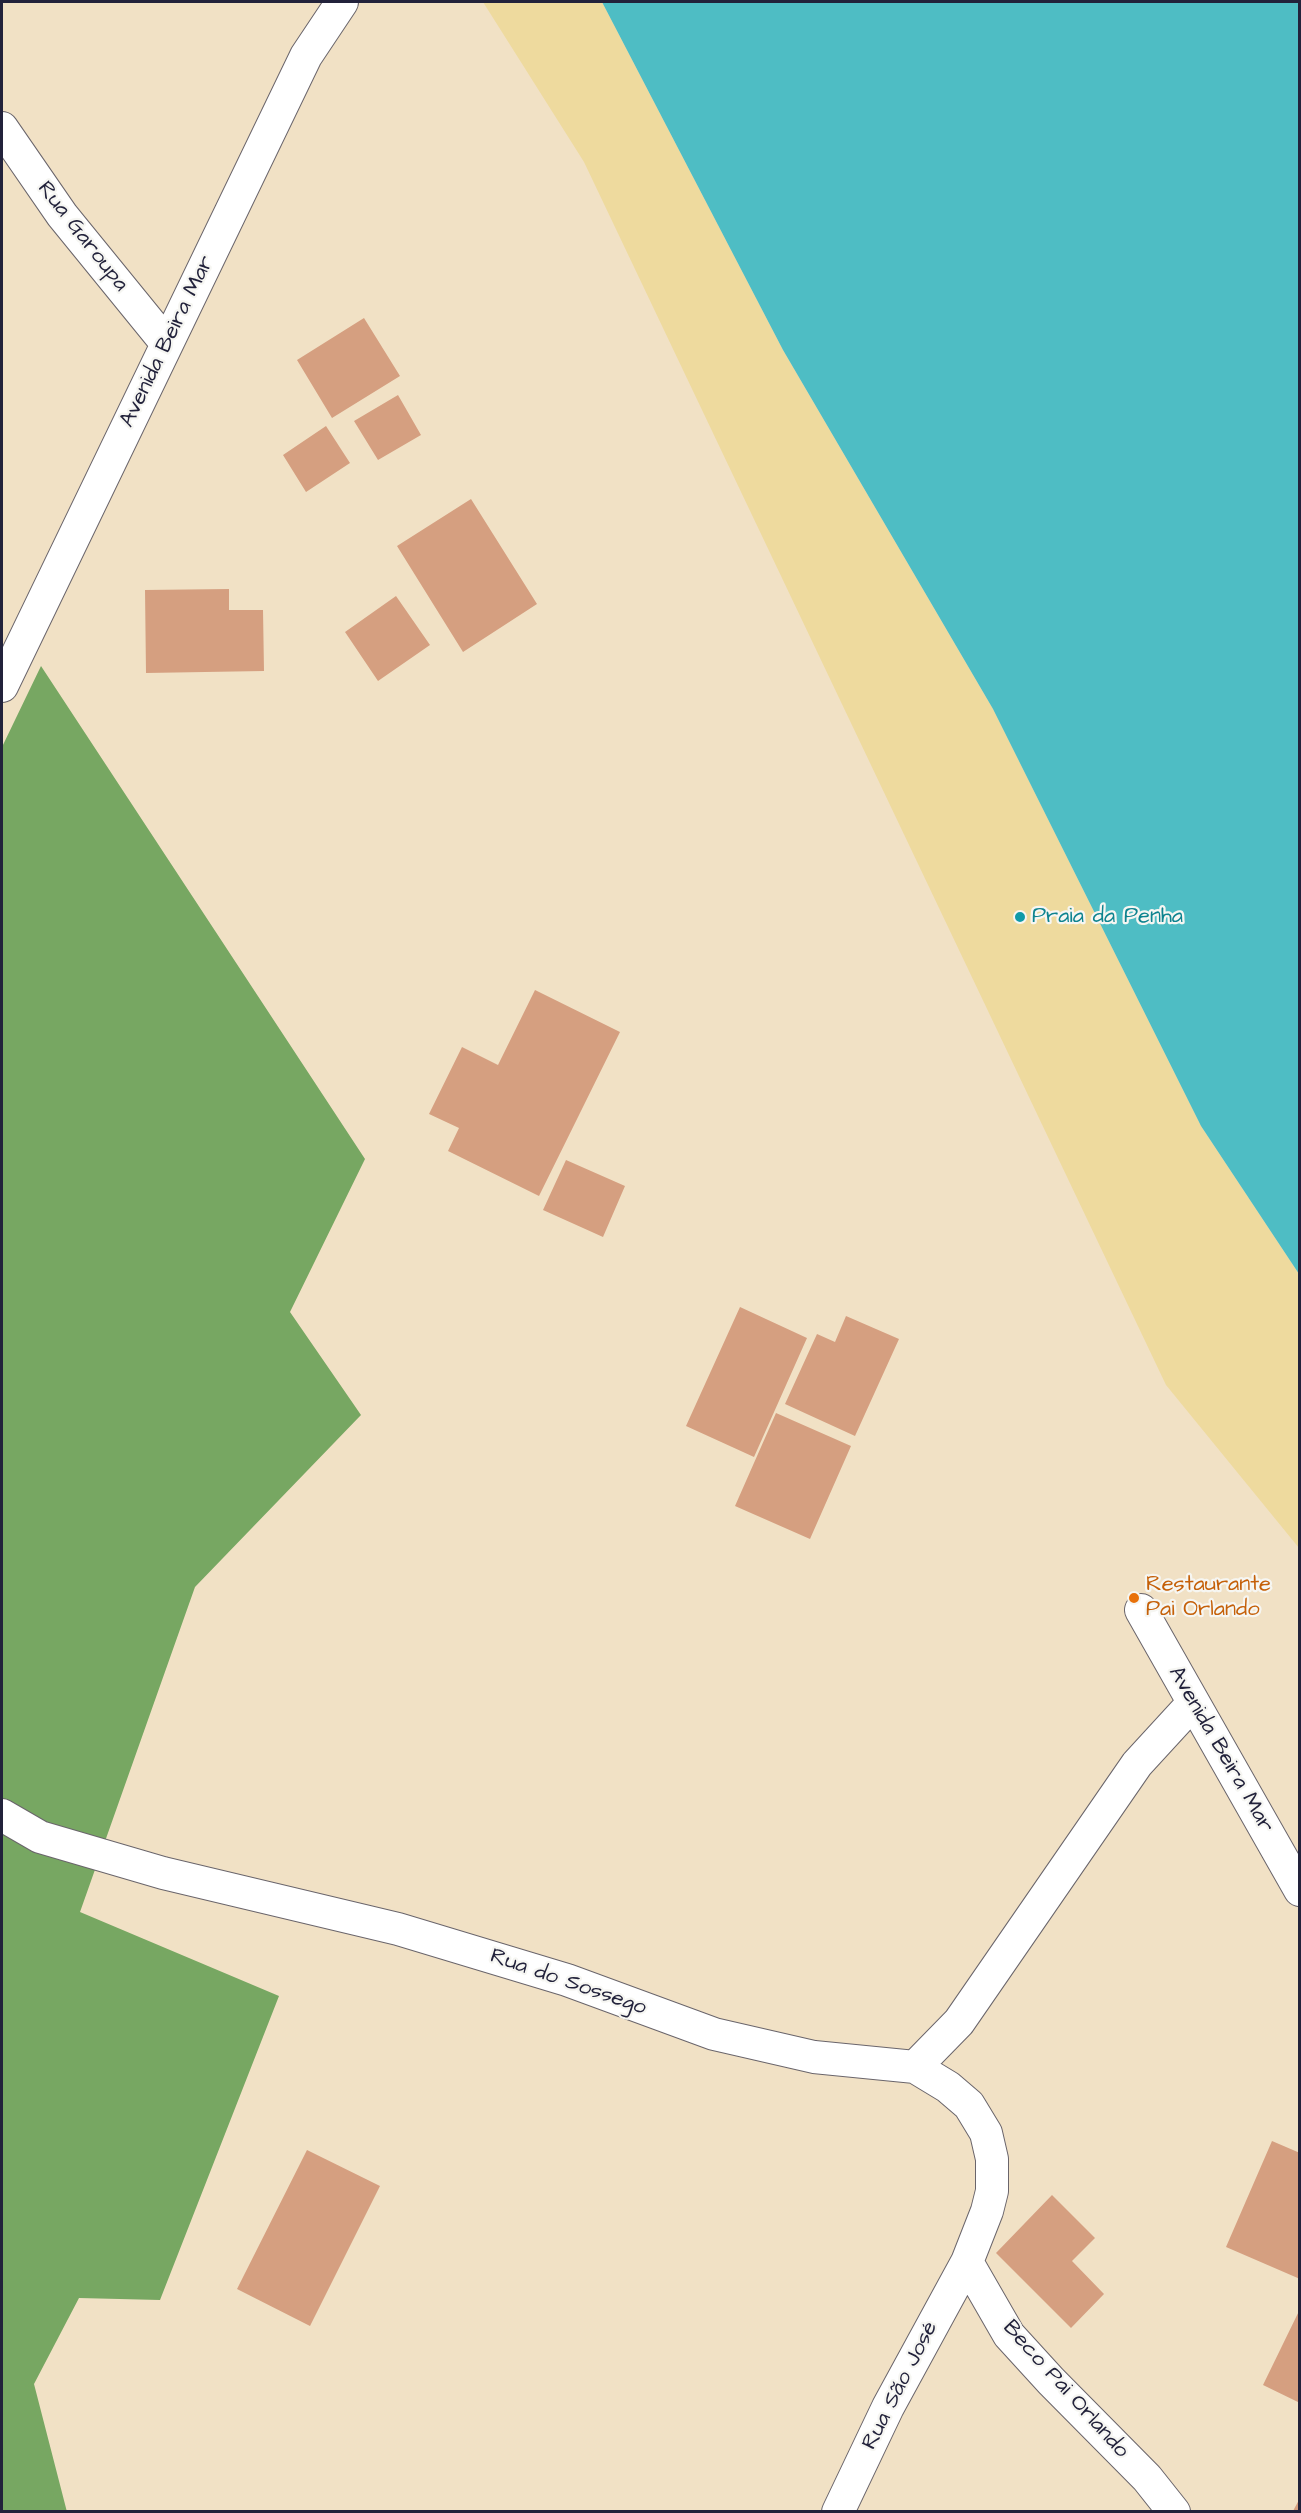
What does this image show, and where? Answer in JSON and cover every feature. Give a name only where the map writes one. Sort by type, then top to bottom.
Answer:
[{"type":"street","name":"Avenida Beira Mar","points":[[2,686],[306,56],[342,2]]},
{"type":"street","name":"Rua Garoupa","points":[[2,128],[62,215],[167,344]]},
{"type":"street","name":"Avenida Beira Mar","points":[[1141,1610],[1299,1890]]},
{"type":"street","points":[[915,2067],[959,2022],[1137,1764],[1193,1703]]},
{"type":"street","name":"Rua do Sossego","points":[[2,1815],[40,1837],[163,1873],[398,1929],[567,1980],[714,2034],[814,2057],[915,2067],[948,2087],[969,2105],[986,2133],[992,2159],[992,2191],[987,2211],[967,2262]]},
{"type":"street","name":"Rua São José","points":[[838,2511],[888,2407],[967,2262]]},
{"type":"street","name":"Beco Pai Orlando","points":[[967,2262],[1009,2335],[1147,2478],[1174,2511]]},
{"type":"green space","points":[[41,666],[365,1159],[290,1312],[361,1415],[195,1587],[80,1912],[279,1996],[160,2300],[79,2298],[34,2384],[67,2512],[2,2511],[2,747]]},
{"type":"sand","name":"Praia da Penha","points":[[483,2],[602,2],[783,350],[993,709],[1201,1126],[1299,1274],[1299,1548],[1166,1385],[584,162]]},
{"type":"water","points":[[602,2],[1299,2],[1299,1274],[1201,1126],[993,709],[783,350]]},
{"type":"building","points":[[364,318],[400,376],[332,418],[297,360]]},
{"type":"building","points":[[398,395],[421,435],[378,460],[354,421]]},
{"type":"building","points":[[326,426],[350,463],[306,492],[283,455]]},
{"type":"building","points":[[471,499],[537,604],[463,652],[397,546]]},
{"type":"building","points":[[229,589],[229,610],[263,610],[264,671],[146,673],[145,590]]},
{"type":"building","points":[[396,596],[430,645],[378,681],[345,632]]},
{"type":"building","points":[[535,990],[620,1032],[539,1196],[448,1151],[459,1128],[429,1114],[462,1047],[498,1065]]},
{"type":"building","points":[[566,1160],[625,1186],[603,1237],[543,1210]]},
{"type":"building","points":[[740,1307],[807,1338],[754,1457],[686,1426]]},
{"type":"building","points":[[846,1316],[899,1339],[855,1436],[785,1404],[817,1334],[835,1342]]},
{"type":"building","points":[[776,1413],[851,1446],[810,1539],[735,1506]]},
{"type":"building","points":[[1272,2141],[1300,2153],[1300,2279],[1226,2247]]},
{"type":"building","points":[[307,2150],[380,2186],[310,2326],[237,2289]]},
{"type":"building","points":[[1052,2195],[1095,2238],[1072,2261],[1104,2294],[1071,2328],[996,2253]]},
{"type":"building","points":[[1300,2309],[1300,2403],[1263,2385]]},
{"type":"building","points":[[1300,2498],[1300,2512],[1295,2512],[1293,2511]]},
{"type":"place","name":"Praia da Penha","points":[[1020,917]]},
{"type":"place","name":"Restaurante Pai Orlando","points":[[1134,1598]]}]
